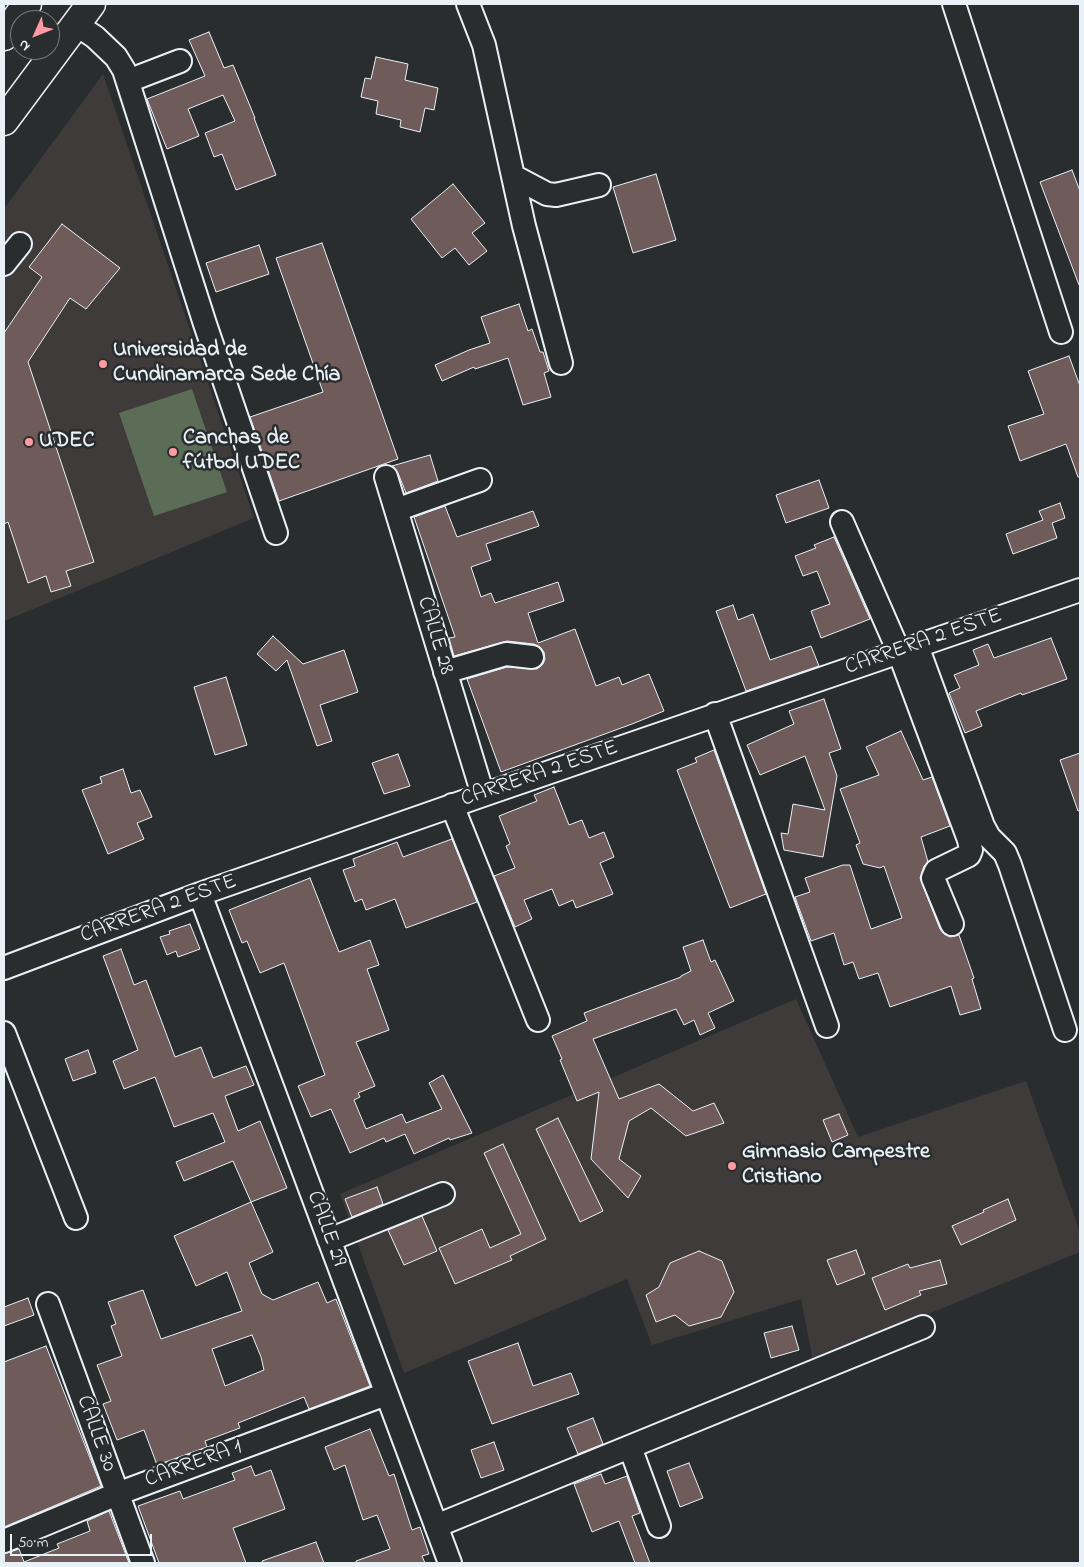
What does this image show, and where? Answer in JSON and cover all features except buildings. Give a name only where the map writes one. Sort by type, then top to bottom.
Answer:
[{"type":"highway","points":[[4,36],[27,4]]},
{"type":"highway","points":[[4,121],[84,14]]},
{"type":"street","points":[[468,4],[484,45],[524,226],[561,363]]},
{"type":"street","points":[[954,4],[1062,332]]},
{"type":"street","points":[[84,14],[95,37],[116,57],[124,70],[214,323],[227,385],[276,533]]},
{"type":"street","points":[[128,81],[180,61]]},
{"type":"street","points":[[513,176],[547,194],[556,195],[599,185]]},
{"type":"street","points":[[4,264],[20,244]]},
{"type":"street","name":"CALLE 28","points":[[386,477],[483,795]]},
{"type":"street","points":[[396,510],[480,480]]},
{"type":"street","points":[[842,522],[908,649],[988,837],[1005,854],[1065,1030]]},
{"type":"street","name":"CARRERA 2 ESTE","points":[[4,968],[200,894],[452,805],[1080,590]]},
{"type":"street","points":[[908,649],[971,850],[969,855],[934,872],[933,878],[952,924]]},
{"type":"street","points":[[445,672],[506,654],[532,657]]},
{"type":"street","points":[[715,714],[827,1026]]},
{"type":"street","points":[[452,805],[538,1020]]},
{"type":"street","name":"CALLE 29","points":[[200,894],[450,1563]]},
{"type":"street","points":[[4,1033],[76,1218]]},
{"type":"street","points":[[329,1240],[443,1194]]},
{"type":"street","name":"CALLE 30","points":[[48,1304],[143,1563]]},
{"type":"street","points":[[436,1526],[923,1327]]},
{"type":"street","name":"CARRERA 1","points":[[4,1541],[117,1494],[386,1394]]},
{"type":"street","points":[[630,1447],[659,1526]]},
{"type":"shaded area","name":"Universidad de Cundinamarca Sede Chía","points":[[103,74],[254,518],[4,621],[4,209]]},
{"type":"shaded area","name":"Gimnasio Campestre Cristiano","points":[[796,999],[858,1137],[1026,1081],[1080,1232],[1080,1252],[813,1361],[801,1299],[652,1345],[627,1279],[404,1373],[340,1194]]},
{"type":"green space","name":"Canchas de fútbol UDEC","points":[[192,389],[227,492],[154,516],[119,413]]},
{"type":"place","name":"Universidad de Cundinamarca Sede Chía","points":[[103,364]]},
{"type":"place","name":"UDEC","points":[[29,442]]},
{"type":"place","name":"Canchas de fútbol UDEC","points":[[173,452]]},
{"type":"place","name":"Gimnasio Campestre Cristiano","points":[[732,1166]]}]
